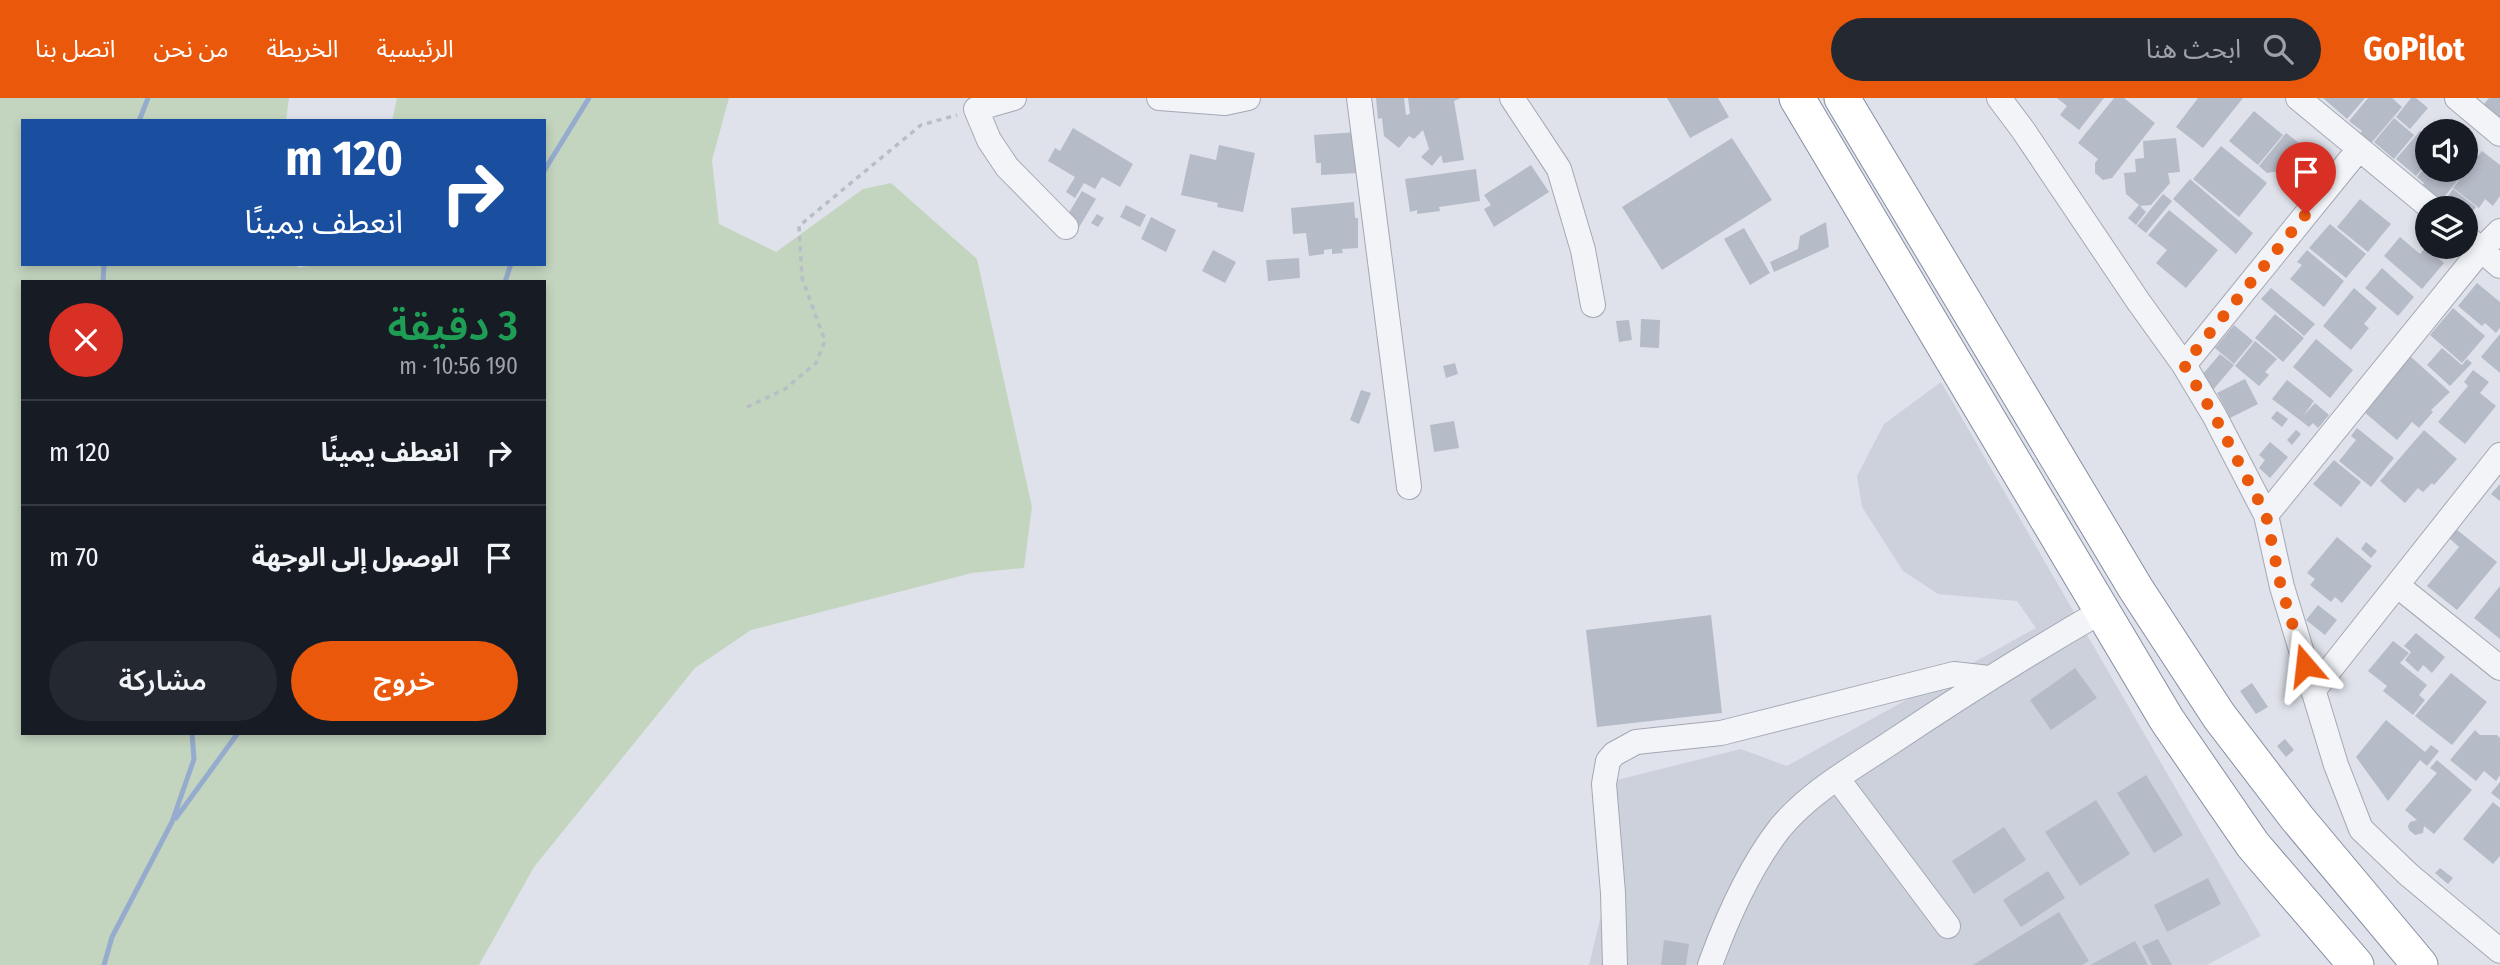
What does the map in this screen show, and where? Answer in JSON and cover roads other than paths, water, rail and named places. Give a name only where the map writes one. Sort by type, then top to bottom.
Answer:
[{"type":"highway","points":[[1797,98],[2167,720],[2253,845],[2353,964]]},
{"type":"highway","points":[[1842,98],[2136,589],[2218,716],[2297,818],[2420,965]]},
{"type":"street","points":[[1014,98],[976,109],[989,140],[1007,167],[1066,227]]},
{"type":"street","points":[[1158,98],[1225,103],[1248,98]]},
{"type":"street","points":[[1359,98],[1409,487]]},
{"type":"street","points":[[1512,98],[1559,169],[1583,250],[1593,305]]},
{"type":"street","points":[[1998,98],[2024,130],[2184,365],[2214,415],[2266,515],[2281,587],[2336,765],[2361,829],[2409,875],[2500,951]]},
{"type":"street","points":[[2298,98],[2416,196]]},
{"type":"street","points":[[2457,98],[2500,134]]},
{"type":"street","points":[[2184,365],[2359,149]]},
{"type":"street","points":[[2266,515],[2500,231]]},
{"type":"street","points":[[2313,691],[2500,455]]},
{"type":"street","points":[[2398,586],[2500,668]]},
{"type":"street","points":[[1710,965],[1724,925],[1753,870],[1781,828],[1822,789],[1989,678],[2102,611]]},
{"type":"street","points":[[1615,965],[1613,893],[1604,785],[1608,761],[1614,754],[1636,742],[1721,733],[1954,674],[1989,678]]},
{"type":"street","points":[[1837,778],[1948,926]]},
{"type":"waterway","points":[[140,119],[148,98]]},
{"type":"waterway","points":[[546,168],[589,98]]},
{"type":"waterway","points":[[103,280],[104,266]]},
{"type":"waterway","points":[[506,280],[510,266]]},
{"type":"waterway","points":[[104,965],[112,937],[172,822],[194,759],[192,735]]},
{"type":"waterway","points":[[176,818],[237,735]]}]
